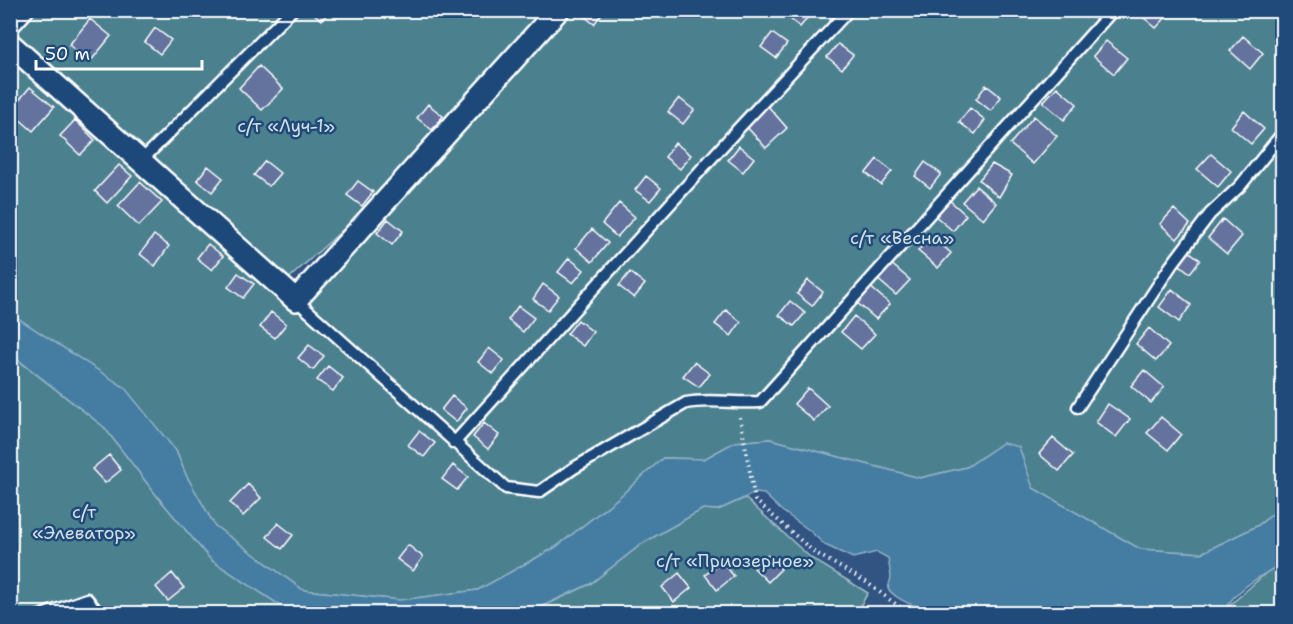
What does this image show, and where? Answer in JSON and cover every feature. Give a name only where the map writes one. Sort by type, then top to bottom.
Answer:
[{"type":"street","points":[[10,44],[296,300],[558,10]]},
{"type":"lane","points":[[10,31],[29,10]]},
{"type":"lane","points":[[140,162],[292,10]]},
{"type":"lane","points":[[454,443],[849,10]]},
{"type":"lane","points":[[296,300],[506,488],[539,492],[574,468],[686,403],[701,400],[739,404],[760,402],[1113,10]]},
{"type":"lane","points":[[1276,10],[1282,14]]},
{"type":"lane","points":[[1078,407],[1170,267],[1210,214],[1240,186],[1282,134]]},
{"type":"lane","points":[[45,614],[87,599],[99,614]]},
{"type":"path","points":[[741,426],[755,500],[814,552],[867,582],[909,614]]},
{"type":"path","points":[[903,609],[916,614]]},
{"type":"green space","name":"с/т «Луч-1»","points":[[10,11],[548,11],[367,208],[286,281],[11,30]]},
{"type":"green space","name":"с/т «Весна»","points":[[568,11],[1282,11],[1282,507],[1257,526],[1202,553],[1140,549],[1033,488],[1003,443],[967,467],[920,478],[770,439],[735,442],[704,459],[663,458],[617,499],[556,547],[478,590],[400,600],[303,590],[215,526],[186,475],[176,451],[51,341],[11,316],[10,55],[295,309]]},
{"type":"green space","name":"с/т «Элеватор»","points":[[10,354],[104,427],[157,496],[211,560],[292,613],[64,613],[84,607],[77,596],[26,613],[11,613]]},
{"type":"green space","name":"с/т «Приозерное»","points":[[745,498],[811,558],[868,593],[856,613],[527,614],[590,584],[643,543],[703,509],[718,510]]},
{"type":"green space","points":[[1282,563],[1282,613],[1220,614],[1267,572]]},
{"type":"water","points":[[10,316],[16,317],[124,387],[176,451],[186,475],[215,526],[303,590],[400,600],[478,590],[556,547],[617,499],[663,458],[704,459],[735,442],[770,439],[920,478],[967,467],[1003,443],[1019,447],[1033,488],[1140,549],[1202,553],[1257,526],[1282,507],[1282,563],[1241,590],[1222,613],[937,612],[905,602],[888,589],[891,577],[888,558],[877,552],[853,558],[825,545],[764,494],[755,493],[718,510],[703,509],[643,543],[590,584],[527,613],[292,613],[211,560],[157,496],[104,427],[11,354]]},
{"type":"building","points":[[309,10],[330,10],[322,20]]},
{"type":"building","points":[[581,10],[605,10],[594,24],[579,12]]},
{"type":"building","points":[[779,10],[814,10],[800,27]]},
{"type":"building","points":[[1167,10],[1170,13],[1156,28],[1136,11]]},
{"type":"building","points":[[90,19],[111,36],[90,62],[69,45]]},
{"type":"building","points":[[155,28],[171,40],[160,54],[145,42]]},
{"type":"building","points":[[772,33],[787,44],[776,58],[761,47]]},
{"type":"building","points":[[1243,36],[1263,53],[1250,69],[1230,51]]},
{"type":"building","points":[[1106,41],[1127,58],[1114,74],[1093,56]]},
{"type":"building","points":[[838,44],[853,55],[842,69],[827,57]]},
{"type":"building","points":[[259,66],[283,89],[262,110],[239,88]]},
{"type":"building","points":[[986,85],[1001,97],[991,111],[976,99]]},
{"type":"building","points":[[30,87],[54,107],[33,131],[10,111]]},
{"type":"building","points":[[1057,87],[1077,104],[1064,120],[1043,102]]},
{"type":"building","points":[[679,98],[694,110],[683,124],[668,112]]},
{"type":"building","points":[[428,104],[443,116],[432,130],[417,118]]},
{"type":"building","points":[[767,105],[787,128],[766,148],[745,125]]},
{"type":"building","points":[[970,108],[985,120],[975,134],[959,122]]},
{"type":"building","points":[[1244,111],[1264,129],[1251,144],[1231,127]]},
{"type":"building","points":[[1034,116],[1057,136],[1033,164],[1010,144]]},
{"type":"building","points":[[75,120],[95,140],[80,155],[60,136]]},
{"type":"building","points":[[675,143],[691,155],[680,169],[665,157]]},
{"type":"building","points":[[739,146],[754,158],[743,172],[728,160]]},
{"type":"building","points":[[1211,154],[1231,171],[1218,187],[1197,169]]},
{"type":"building","points":[[877,159],[892,171],[881,185],[866,173]]},
{"type":"building","points":[[265,161],[280,173],[269,186],[254,175]]},
{"type":"building","points":[[925,162],[941,174],[930,188],[915,176]]},
{"type":"building","points":[[992,164],[1012,175],[999,197],[979,180]]},
{"type":"building","points":[[119,165],[132,176],[107,203],[95,191]]},
{"type":"building","points":[[208,166],[223,178],[212,192],[197,180]]},
{"type":"building","points":[[646,176],[661,188],[650,201],[635,190]]},
{"type":"building","points":[[358,181],[373,192],[362,206],[347,195]]},
{"type":"building","points":[[140,182],[162,202],[139,226],[118,206]]},
{"type":"building","points":[[976,186],[996,203],[983,219],[962,202]]},
{"type":"building","points":[[947,198],[966,215],[953,231],[933,214]]},
{"type":"building","points":[[619,203],[635,217],[617,237],[602,224]]},
{"type":"building","points":[[1174,209],[1190,224],[1177,239],[1160,224]]},
{"type":"building","points":[[388,219],[403,231],[392,245],[377,233]]},
{"type":"building","points":[[1223,219],[1242,236],[1227,254],[1208,238]]},
{"type":"building","points":[[592,229],[608,243],[592,262],[576,248]]},
{"type":"building","points":[[154,235],[169,246],[155,266],[140,254]]},
{"type":"building","points":[[931,236],[951,253],[938,268],[918,251]]},
{"type":"building","points":[[208,244],[223,256],[212,270],[197,258]]},
{"type":"building","points":[[1185,248],[1200,260],[1190,273],[1175,261]]},
{"type":"building","points":[[569,258],[584,270],[573,283],[558,272]]},
{"type":"building","points":[[889,262],[910,280],[896,295],[876,278]]},
{"type":"building","points":[[630,272],[645,284],[634,298],[619,286]]},
{"type":"building","points":[[238,273],[254,284],[243,298],[228,287]]},
{"type":"building","points":[[808,280],[823,292],[812,306],[797,294]]},
{"type":"building","points":[[543,284],[559,296],[548,310],[533,299]]},
{"type":"building","points":[[869,286],[890,304],[876,319],[856,302]]},
{"type":"building","points":[[1172,289],[1191,305],[1179,322],[1159,307]]},
{"type":"building","points":[[790,301],[805,313],[794,326],[779,315]]},
{"type":"building","points":[[518,306],[534,318],[523,332],[508,320]]},
{"type":"building","points":[[726,310],[741,322],[731,336],[715,324]]},
{"type":"building","points":[[271,312],[286,324],[275,338],[260,327]]},
{"type":"building","points":[[854,316],[875,334],[861,349],[841,332]]},
{"type":"building","points":[[578,320],[593,332],[583,346],[567,334]]},
{"type":"building","points":[[1149,328],[1169,346],[1156,361],[1136,344]]},
{"type":"building","points":[[309,345],[324,356],[313,370],[298,358]]},
{"type":"building","points":[[489,348],[504,360],[493,374],[478,362]]},
{"type":"building","points":[[694,362],[710,374],[699,387],[683,376]]},
{"type":"building","points":[[328,366],[343,378],[333,391],[317,380]]},
{"type":"building","points":[[1144,370],[1164,387],[1151,403],[1131,386]]},
{"type":"building","points":[[808,388],[828,406],[814,421],[794,404]]},
{"type":"building","points":[[452,396],[467,408],[456,422],[441,410]]},
{"type":"building","points":[[1108,404],[1130,419],[1116,437],[1096,422]]},
{"type":"building","points":[[1161,417],[1181,434],[1168,450],[1147,433]]},
{"type":"building","points":[[484,423],[499,435],[488,449],[473,437]]},
{"type":"building","points":[[419,431],[435,443],[424,457],[408,445]]},
{"type":"building","points":[[1053,438],[1073,455],[1059,471],[1039,454]]},
{"type":"building","points":[[109,455],[121,470],[105,483],[92,469]]},
{"type":"building","points":[[453,465],[468,477],[457,490],[442,479]]},
{"type":"building","points":[[248,484],[261,498],[243,516],[230,503]]},
{"type":"building","points":[[278,523],[293,535],[282,549],[267,537]]},
{"type":"building","points":[[408,545],[423,557],[413,571],[397,559]]},
{"type":"building","points":[[767,555],[781,569],[768,582],[754,568]]},
{"type":"building","points":[[722,562],[734,576],[717,590],[705,575]]},
{"type":"building","points":[[172,573],[184,588],[168,601],[156,587]]},
{"type":"building","points":[[679,573],[691,588],[674,602],[662,587]]}]
